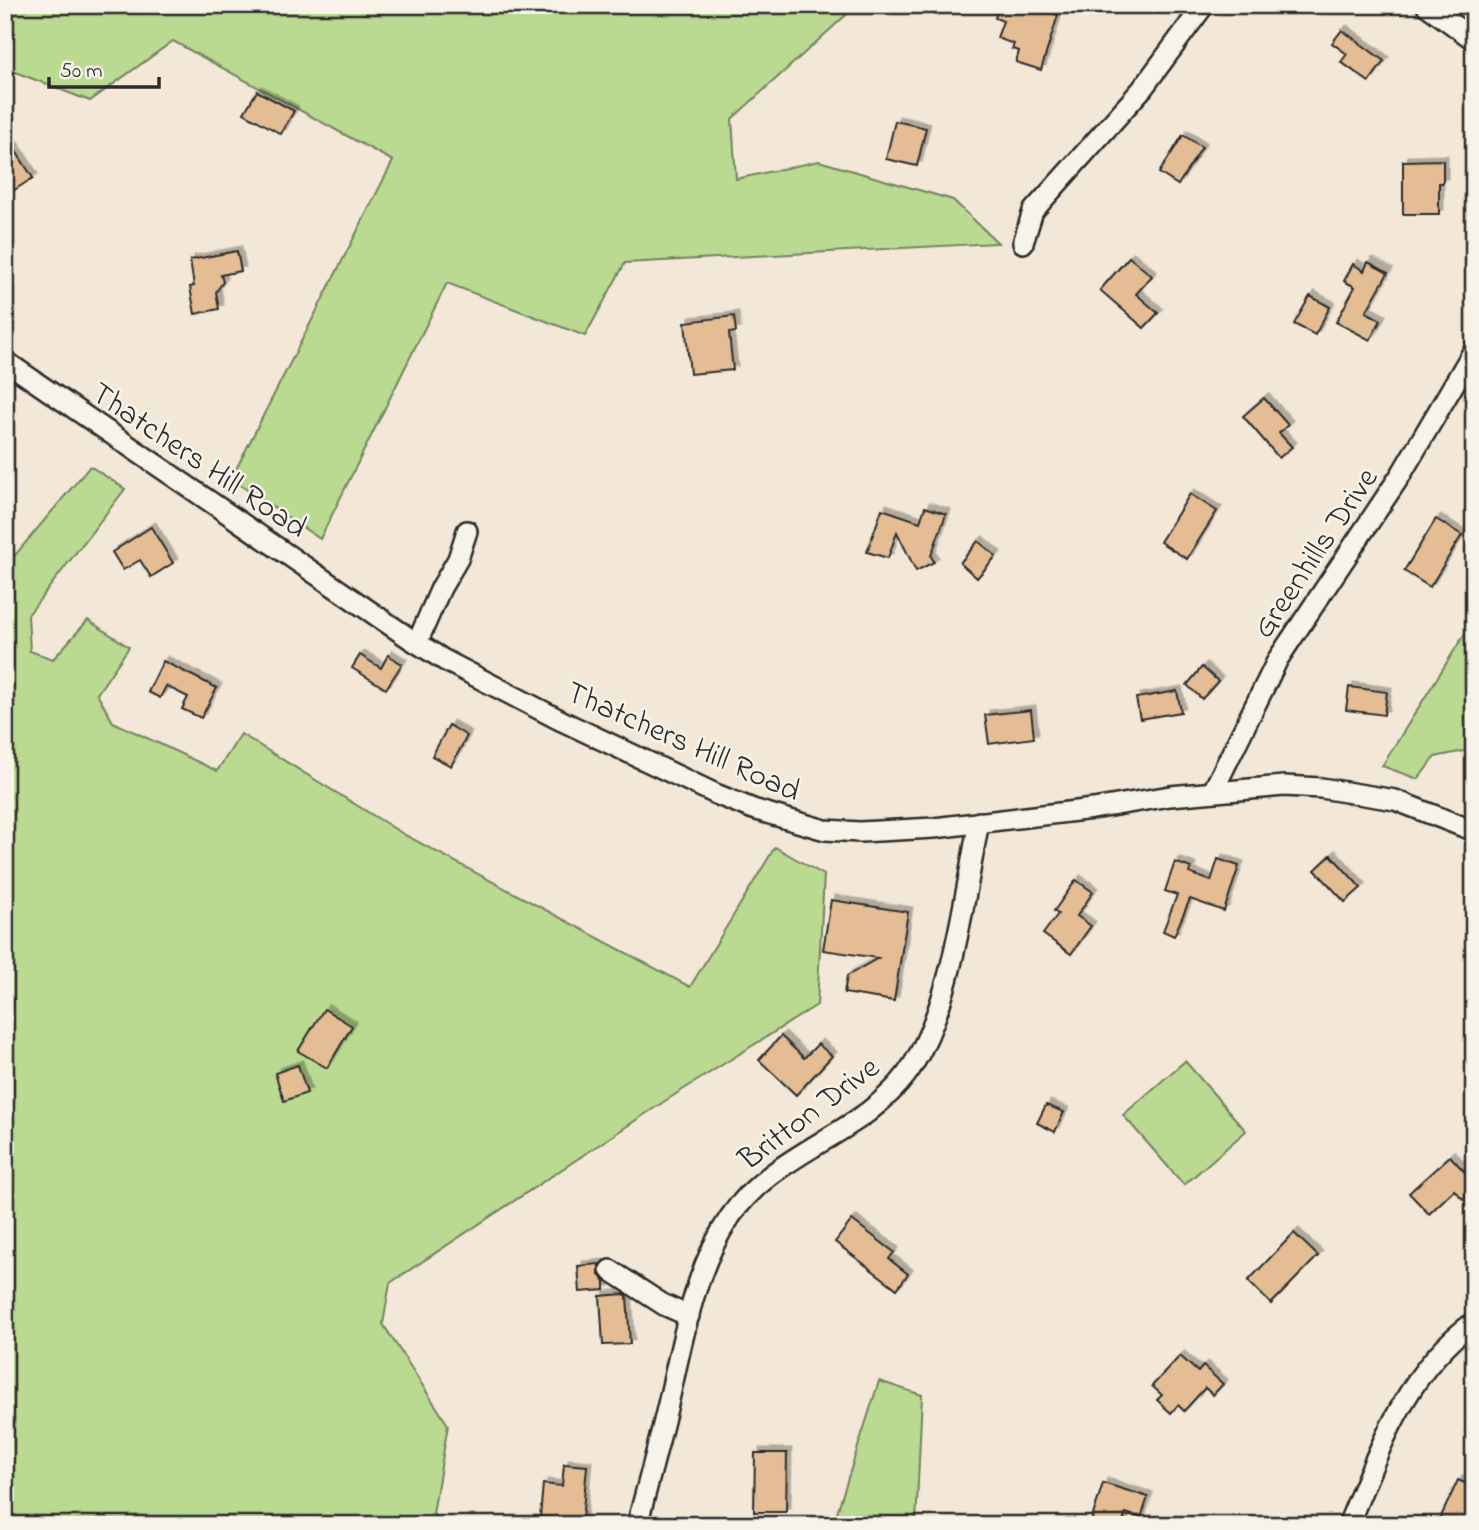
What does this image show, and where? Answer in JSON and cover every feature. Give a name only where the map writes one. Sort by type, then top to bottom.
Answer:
[{"type":"street","points":[[1023,243],[1033,211],[1128,106],[1204,5]]},
{"type":"street","points":[[1426,5],[1474,40]]},
{"type":"street","name":"Greenhills Drive","points":[[1213,791],[1278,659],[1400,476],[1474,350]]},
{"type":"street","name":"Thatchers Hill Road","points":[[5,362],[444,660],[562,721],[753,809],[825,830],[896,830],[1093,809],[1213,791],[1284,786],[1357,793],[1395,800],[1474,831]]},
{"type":"street","points":[[417,643],[457,559],[467,531]]},
{"type":"street","name":"Britton Drive","points":[[637,1525],[690,1316],[717,1239],[749,1193],[769,1175],[889,1096],[913,1063],[942,995],[957,936],[979,822]]},
{"type":"street","points":[[610,1270],[664,1305],[690,1316]]},
{"type":"street","points":[[1348,1525],[1404,1400],[1439,1350],[1474,1322]]},
{"type":"green space","points":[[5,5],[857,5],[732,119],[736,179],[819,161],[953,200],[998,243],[625,263],[585,336],[447,283],[320,539],[231,479],[393,161],[173,41],[90,101],[5,68]]},
{"type":"green space","points":[[90,466],[125,489],[28,615],[30,651],[53,659],[88,620],[129,647],[97,694],[113,722],[217,771],[241,734],[405,835],[690,987],[775,847],[824,875],[817,1005],[665,1101],[390,1283],[383,1324],[448,1425],[433,1514],[442,1525],[5,1525],[5,567]]},
{"type":"green space","points":[[1474,619],[1474,749],[1435,757],[1418,779],[1382,766]]},
{"type":"green space","points":[[1185,1061],[1246,1131],[1184,1185],[1123,1115]]},
{"type":"green space","points":[[879,1381],[922,1395],[916,1525],[833,1525]]},
{"type":"building","points":[[999,5],[1025,5],[1058,15],[1041,70],[1016,62],[1019,51],[1012,49],[1014,44],[997,38],[1003,21],[995,18]]},
{"type":"building","points":[[1342,30],[1384,61],[1369,82],[1341,62],[1347,54],[1332,43]]},
{"type":"building","points":[[257,91],[294,111],[281,134],[244,113]]},
{"type":"building","points":[[895,121],[926,128],[917,166],[886,159]]},
{"type":"building","points":[[5,134],[33,178],[5,196]]},
{"type":"building","points":[[1183,135],[1202,147],[1178,185],[1159,173]]},
{"type":"building","points":[[1443,160],[1443,183],[1439,183],[1439,214],[1403,214],[1403,161]]},
{"type":"building","points":[[237,251],[241,271],[221,275],[223,282],[216,292],[219,309],[195,314],[190,287],[194,286],[190,260]]},
{"type":"building","points":[[1129,257],[1152,276],[1136,294],[1158,313],[1144,328],[1100,290]]},
{"type":"building","points":[[1368,262],[1388,273],[1366,312],[1381,320],[1370,340],[1336,322],[1355,287],[1344,281],[1353,264],[1364,271]]},
{"type":"building","points":[[1310,296],[1330,307],[1315,335],[1294,324]]},
{"type":"building","points":[[734,316],[736,332],[729,333],[733,370],[690,374],[685,322]]},
{"type":"building","points":[[1264,398],[1288,425],[1279,433],[1292,447],[1279,458],[1243,416]]},
{"type":"building","points":[[1190,494],[1217,511],[1187,559],[1160,542]]},
{"type":"building","points":[[925,507],[946,514],[931,556],[934,562],[916,571],[897,532],[888,558],[867,552],[882,509],[920,522]]},
{"type":"building","points":[[1436,519],[1462,535],[1430,587],[1404,571]]},
{"type":"building","points":[[151,527],[173,563],[151,577],[140,560],[123,570],[112,552]]},
{"type":"building","points":[[978,541],[996,556],[977,578],[960,563]]},
{"type":"building","points":[[360,655],[381,668],[388,655],[402,664],[386,689],[352,668]]},
{"type":"building","points":[[163,661],[217,688],[201,718],[182,709],[188,697],[166,686],[160,698],[148,692]]},
{"type":"building","points":[[1202,667],[1218,681],[1202,699],[1187,685]]},
{"type":"building","points":[[1349,687],[1387,692],[1384,715],[1346,710]]},
{"type":"building","points":[[1177,691],[1181,712],[1140,719],[1136,698]]},
{"type":"building","points":[[1031,710],[1034,738],[989,744],[985,715]]},
{"type":"building","points":[[449,725],[467,736],[451,766],[432,756]]},
{"type":"building","points":[[1331,855],[1361,888],[1345,902],[1315,870]]},
{"type":"building","points":[[1218,859],[1239,866],[1224,911],[1190,899],[1174,936],[1163,931],[1177,895],[1165,891],[1175,862],[1191,868],[1189,873],[1211,881]]},
{"type":"building","points":[[1076,880],[1093,892],[1077,916],[1091,926],[1071,954],[1043,934],[1058,914],[1054,911]]},
{"type":"building","points":[[831,900],[908,912],[894,1001],[844,993],[847,976],[878,958],[823,950]]},
{"type":"building","points":[[324,1009],[352,1026],[327,1068],[298,1051]]},
{"type":"building","points":[[781,1036],[804,1058],[818,1044],[832,1056],[796,1095],[759,1060]]},
{"type":"building","points":[[298,1065],[307,1093],[284,1101],[275,1073]]},
{"type":"building","points":[[1046,1105],[1064,1112],[1055,1132],[1037,1123]]},
{"type":"building","points":[[1450,1156],[1474,1182],[1474,1189],[1463,1199],[1454,1190],[1429,1214],[1409,1193]]},
{"type":"building","points":[[852,1220],[894,1252],[889,1259],[908,1274],[897,1289],[835,1242]]},
{"type":"building","points":[[1294,1233],[1318,1256],[1271,1304],[1248,1281]]},
{"type":"building","points":[[599,1264],[599,1275],[605,1281],[605,1290],[580,1292],[578,1266]]},
{"type":"building","points":[[600,1296],[627,1296],[630,1344],[603,1345]]},
{"type":"building","points":[[1180,1356],[1198,1372],[1203,1366],[1223,1384],[1213,1395],[1205,1388],[1184,1411],[1178,1405],[1171,1413],[1157,1400],[1162,1395],[1152,1386]]},
{"type":"building","points":[[755,1453],[787,1453],[786,1512],[754,1512]]},
{"type":"building","points":[[564,1464],[587,1466],[582,1521],[540,1517],[543,1484],[562,1486]]},
{"type":"building","points":[[1458,1480],[1474,1487],[1474,1514],[1469,1525],[1437,1525]]},
{"type":"building","points":[[1103,1483],[1148,1497],[1141,1518],[1126,1513],[1122,1525],[1090,1525]]}]
